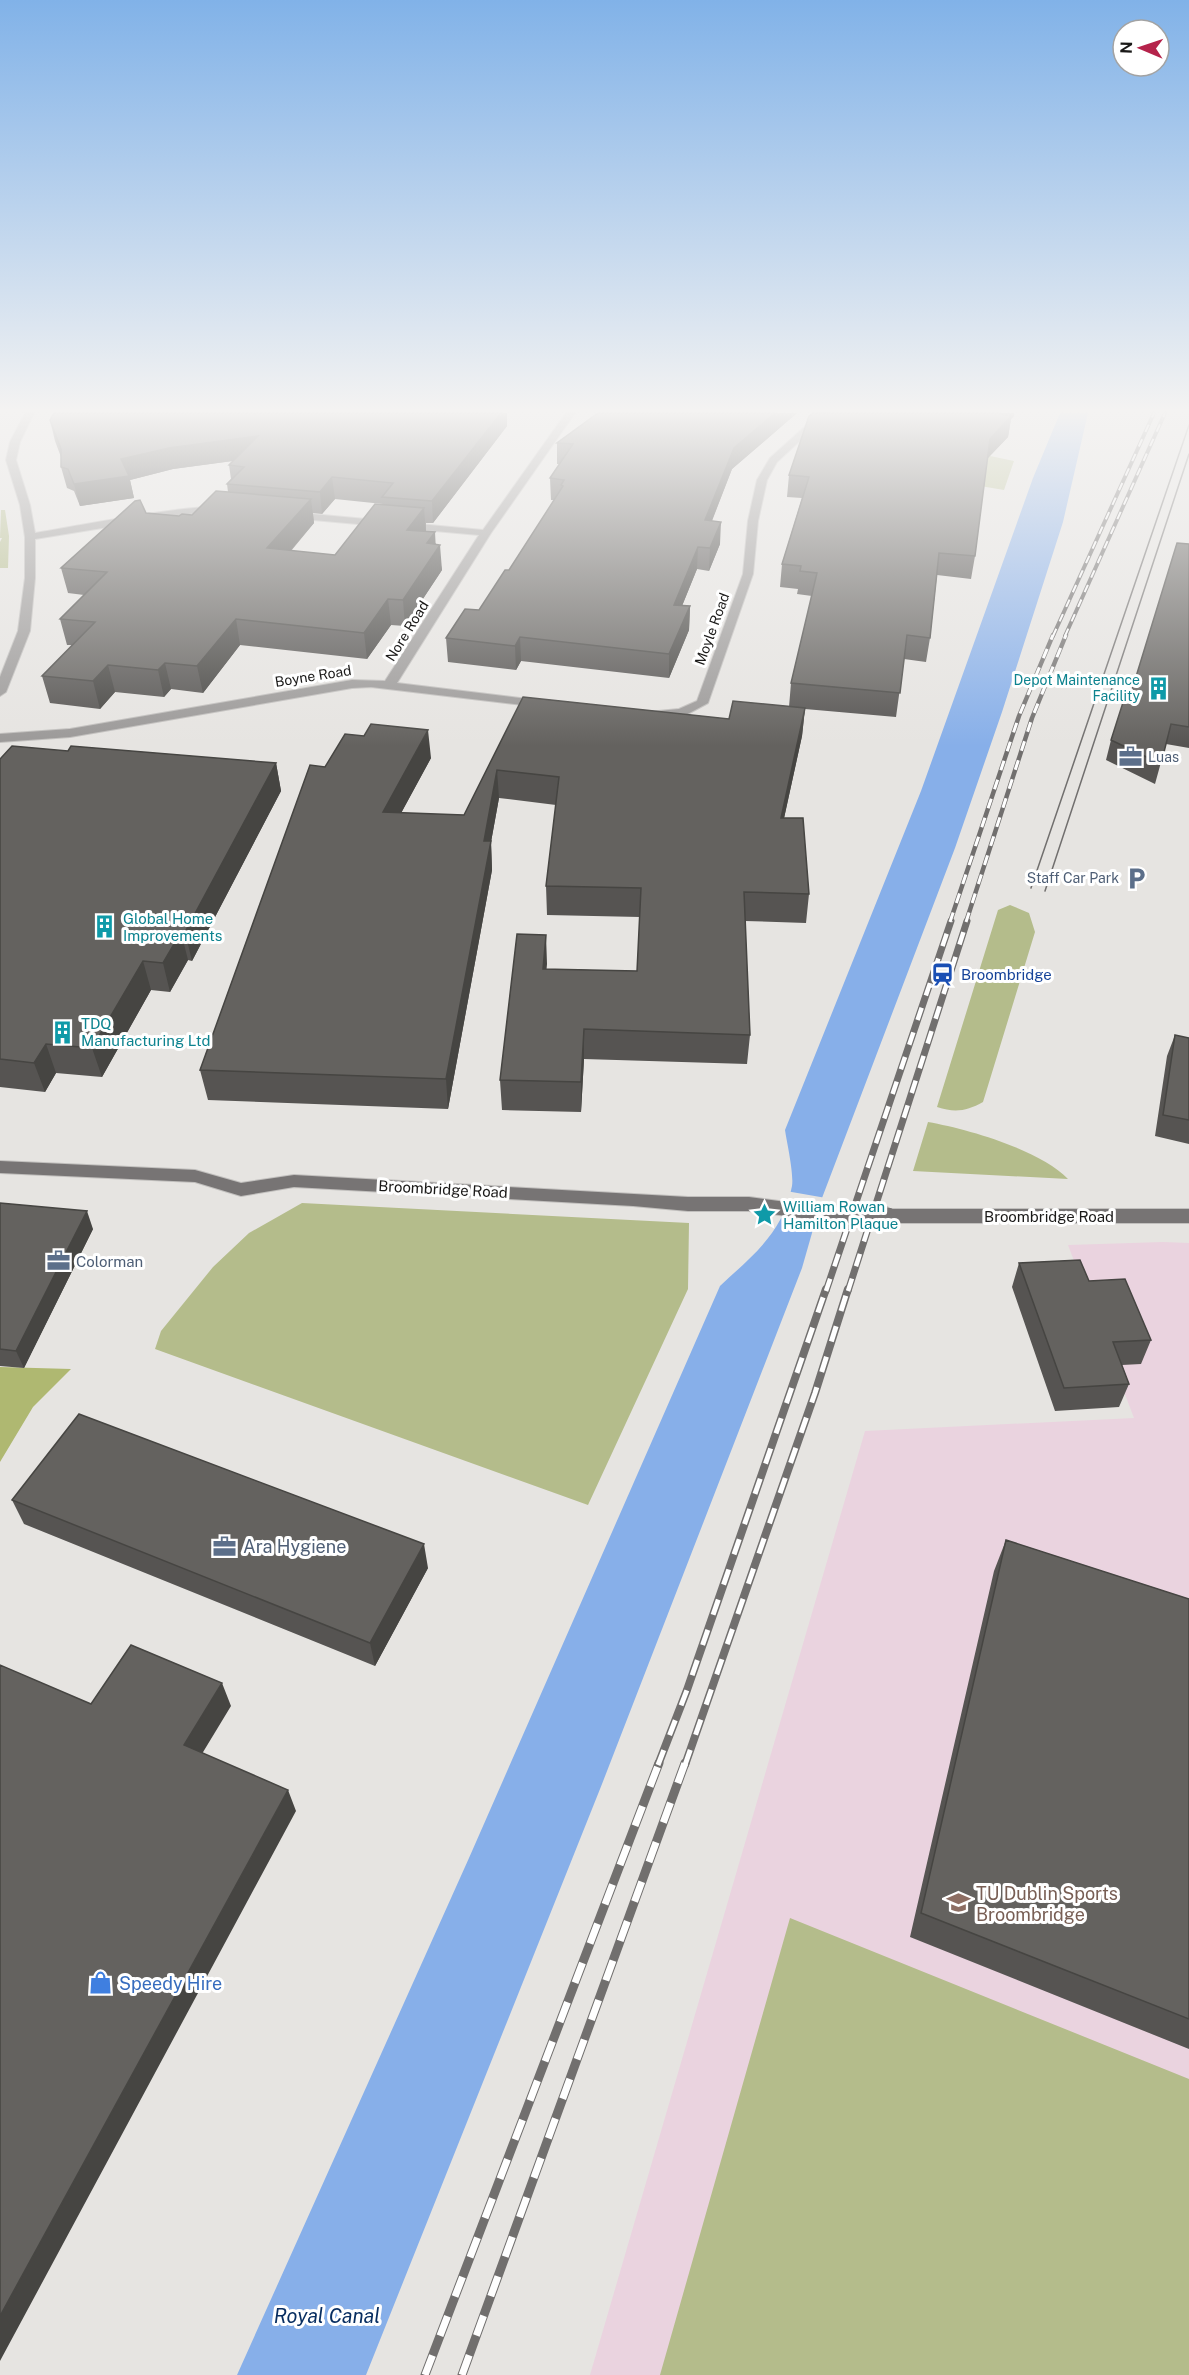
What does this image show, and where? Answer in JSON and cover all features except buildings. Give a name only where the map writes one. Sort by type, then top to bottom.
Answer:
[{"type":"street","points":[[0,692],[24,631],[30,578],[28,524]]},
{"type":"street","points":[[30,537],[110,524]]},
{"type":"street","points":[[381,524],[486,534]]},
{"type":"street","name":"Nore Road","points":[[389,685],[493,524]]},
{"type":"street","name":"Moyle Road","points":[[641,715],[682,712],[702,703],[748,574],[753,524]]},
{"type":"street","name":"Boyne Road","points":[[0,738],[70,733],[332,686],[371,683],[557,706]]},
{"type":"street","name":"Broombridge Road","points":[[0,1167],[195,1176],[241,1190],[294,1181],[688,1204],[749,1204],[824,1214],[909,1217],[1189,1216]]},
{"type":"shaded area","name":"TU Dublin Sports Broombridge","points":[[1189,1243],[1189,2375],[590,2375],[865,1431],[1134,1418],[1068,1245]]},
{"type":"green space","points":[[1,524],[7,524],[8,568],[0,568],[2,538],[0,538]]},
{"type":"green space","points":[[1010,905],[1029,913],[1035,932],[983,1102],[961,1110],[937,1107],[998,910]]},
{"type":"green space","points":[[928,1122],[982,1135],[1022,1150],[1056,1169],[1068,1179],[913,1171]]},
{"type":"green space","points":[[302,1203],[689,1223],[688,1289],[588,1505],[155,1349],[161,1331],[213,1267],[249,1233]]},
{"type":"green space","points":[[0,1367],[71,1369],[33,1407],[0,1462]]},
{"type":"green space","points":[[790,1918],[1189,2079],[1189,2375],[660,2375]]},
{"type":"water","name":"Royal Canal","points":[[1017,524],[1062,524],[1002,712],[955,848],[822,1198],[802,1268],[602,1784],[366,2375],[237,2375],[469,1858],[720,1286],[765,1242],[782,1217],[792,1186],[785,1130],[921,791]]},
{"type":"pier","points":[[786,1191],[826,1198],[819,1225],[779,1217]]},
{"type":"tram line","points":[[1031,888],[1155,524]]},
{"type":"tram line","points":[[1045,891],[1166,524]]},
{"type":"railway","points":[[1053,636],[1104,524]]},
{"type":"railway","points":[[1065,636],[1115,524]]},
{"type":"railway","points":[[950,922],[1019,716],[1053,635]]},
{"type":"railway","points":[[966,922],[1032,718],[1066,635]]},
{"type":"railway","points":[[826,1291],[951,921]]},
{"type":"railway","points":[[848,1291],[967,921]]},
{"type":"railway","points":[[658,1765],[687,1690],[826,1289]]},
{"type":"railway","points":[[685,1765],[815,1393],[848,1289]]},
{"type":"railway","points":[[425,2375],[659,1763]]},
{"type":"railway","points":[[462,2375],[685,1763]]},
{"type":"place","name":"Depot Maintenance Facility","points":[[1158,688]]},
{"type":"place","name":"Luas","points":[[1130,757]]},
{"type":"place","name":"Staff Car Park","points":[[1137,878]]},
{"type":"place","name":"Global Home Improvements","points":[[105,927]]},
{"type":"place","name":"Broombridge","points":[[943,974]]},
{"type":"place","name":"TDQ Manufacturing Ltd","points":[[63,1032]]},
{"type":"place","name":"William Rowan Hamilton Plaque","points":[[765,1215]]},
{"type":"place","name":"Colorman","points":[[58,1261]]},
{"type":"place","name":"Ara Hygiene","points":[[225,1546]]},
{"type":"place","name":"TU Dublin Sports Broombridge","points":[[958,1903]]},
{"type":"place","name":"Speedy Hire","points":[[101,1983]]}]
